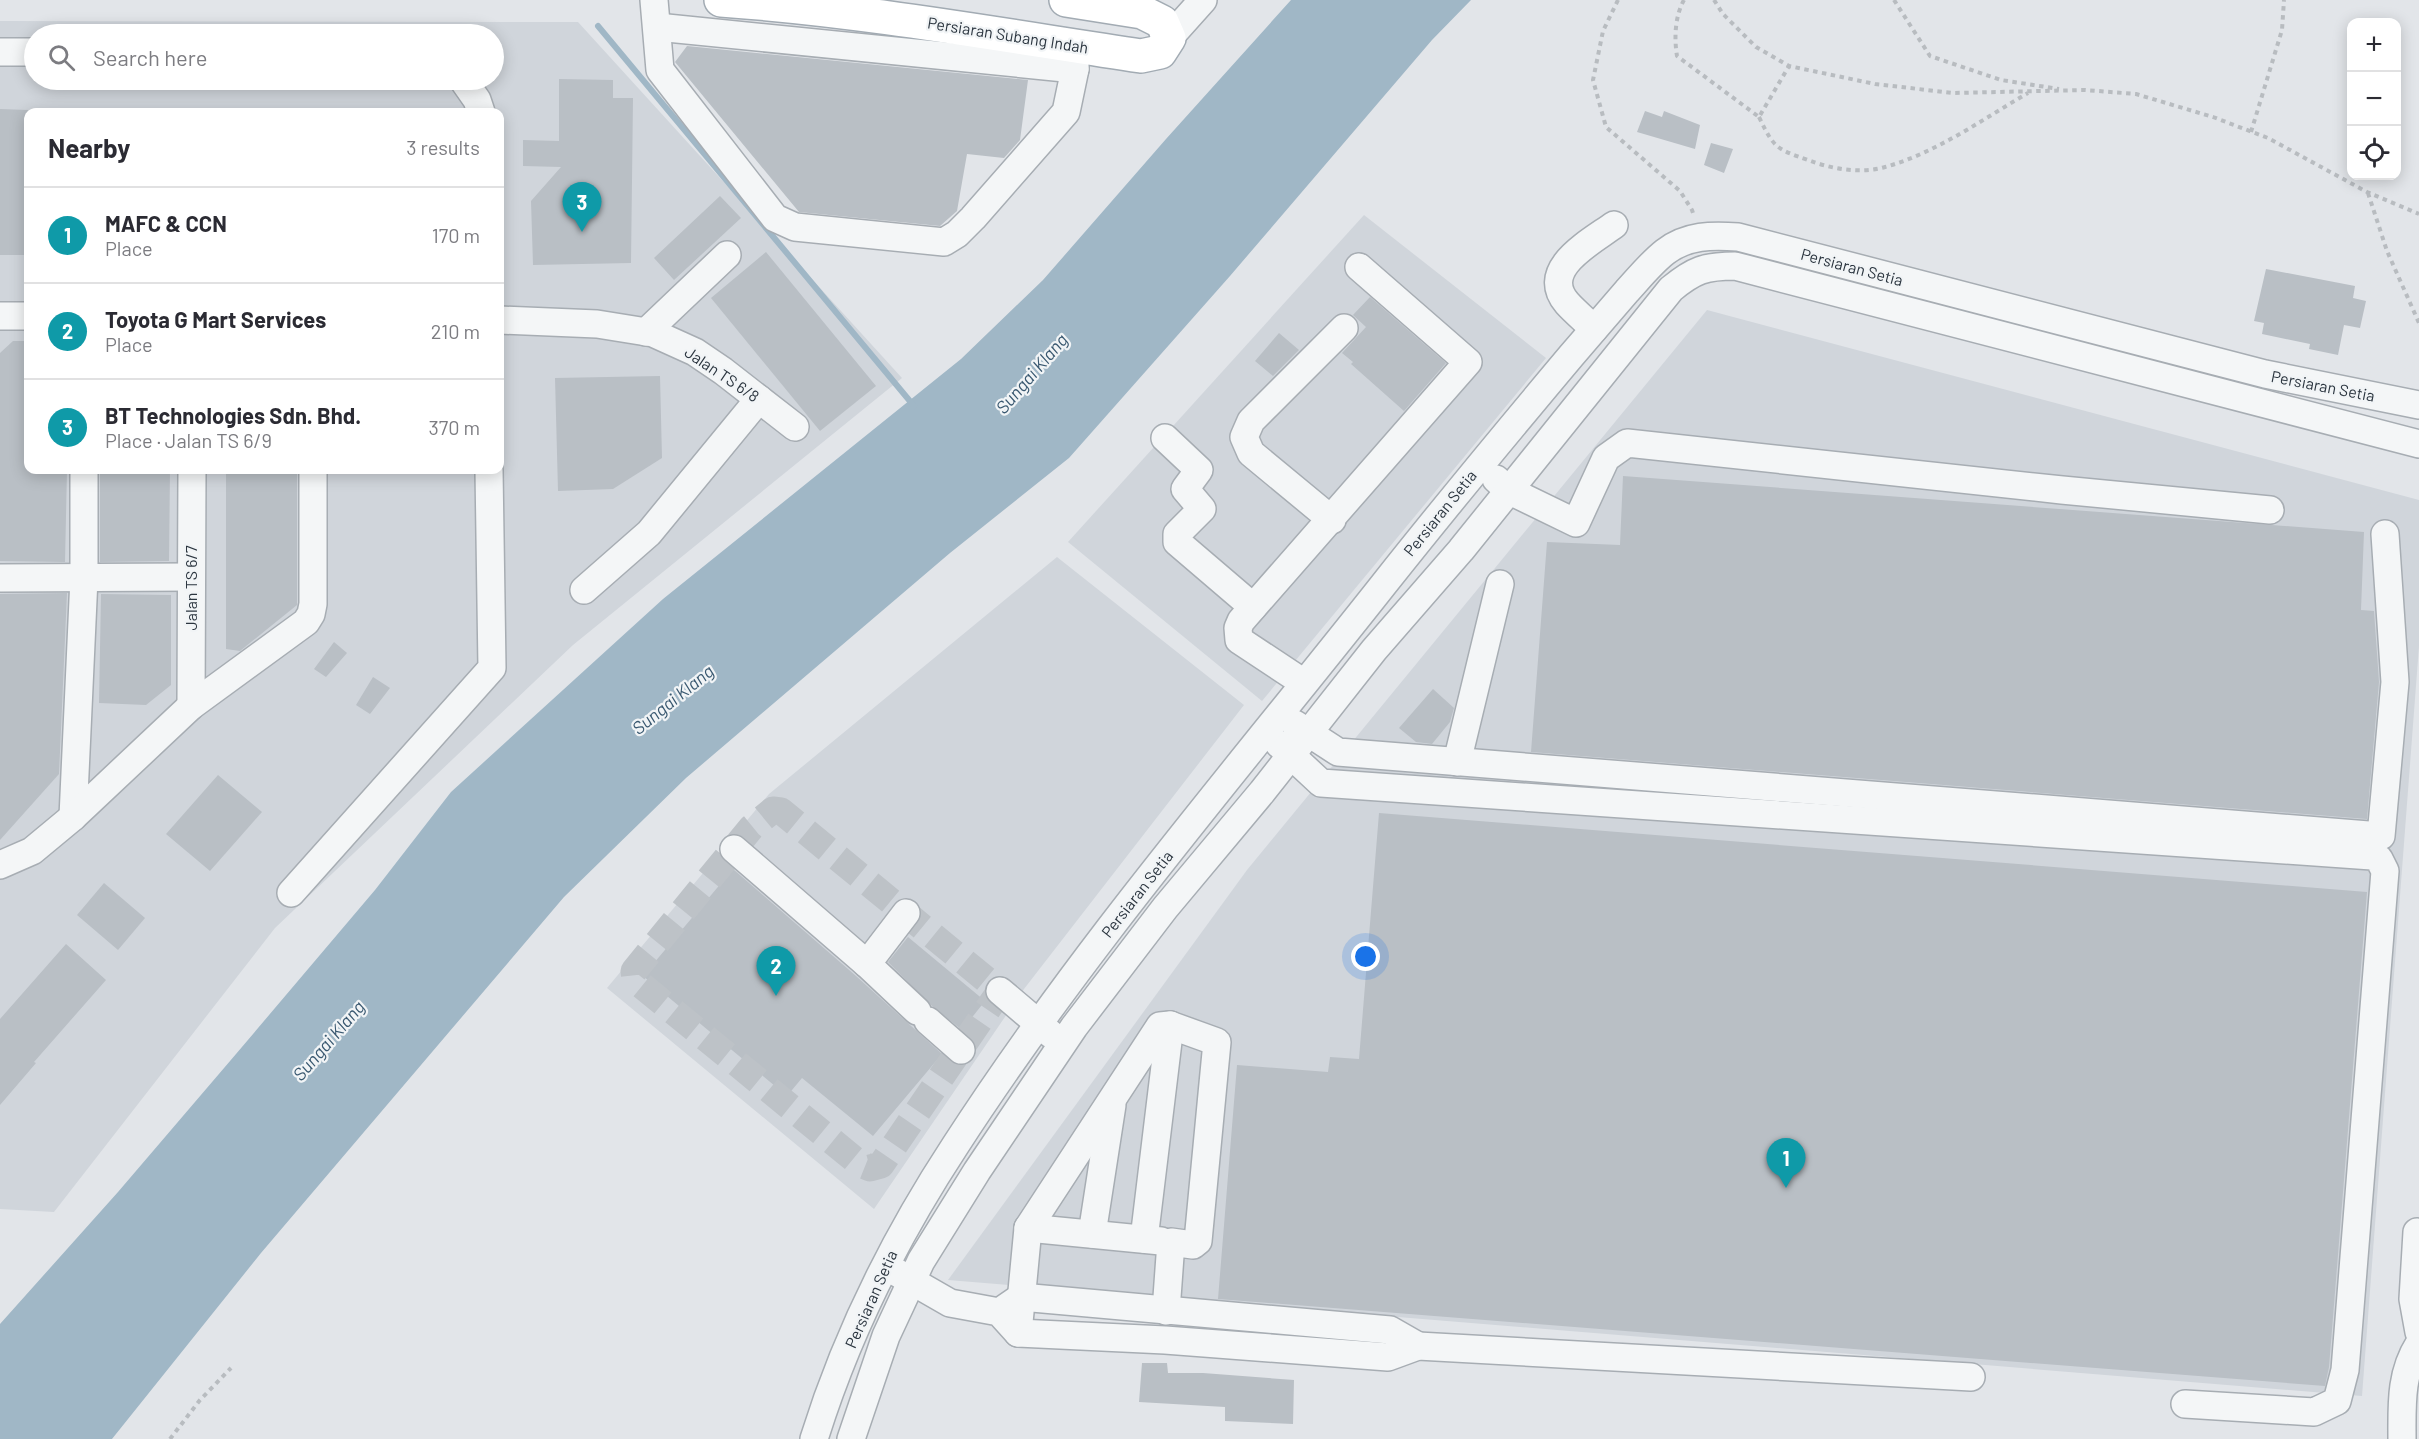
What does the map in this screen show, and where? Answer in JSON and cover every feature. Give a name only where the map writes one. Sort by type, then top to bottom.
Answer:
[{"type":"main road","name":"Persiaran Subang Indah","points":[[721,0],[792,5],[891,17],[1075,57],[1141,56],[1160,52],[1169,38]]},
{"type":"main road","points":[[1066,0],[1142,12],[1162,22],[1169,38]]},
{"type":"street","points":[[654,0],[660,70],[775,218],[795,227],[944,242],[957,234],[1066,112],[1075,57],[657,27]]},
{"type":"street","points":[[1169,38],[1203,0]]},
{"type":"street","points":[[0,52],[24,51]]},
{"type":"street","points":[[470,90],[480,108]]},
{"type":"street","points":[[1594,329],[1565,301],[1558,282],[1562,265],[1614,225]]},
{"type":"street","name":"Persiaran Setia","points":[[814,1439],[822,1413],[885,1265],[953,1149],[1039,1024],[1272,722],[1479,465],[1594,329],[1651,264],[1668,249],[1688,239],[1699,237],[1711,235],[1738,237],[2265,374],[2419,405]]},
{"type":"street","points":[[1699,237],[1703,269]]},
{"type":"street","points":[[646,332],[727,255]]},
{"type":"street","name":"Persiaran Setia","points":[[851,1439],[886,1336],[921,1261],[976,1171],[1063,1043],[1165,908],[1374,650],[1461,550],[1671,289],[1691,273],[1711,266],[1735,266],[2419,444]]},
{"type":"street","points":[[1304,683],[1239,640],[1238,628],[1241,621],[1468,362],[1359,267]]},
{"type":"street","points":[[0,316],[24,316]]},
{"type":"street","name":"Jalan TS 6/8","points":[[504,320],[597,324],[646,332],[695,352],[795,427]]},
{"type":"street","points":[[1332,519],[1251,453],[1244,437],[1251,421],[1344,328]]},
{"type":"street","points":[[584,590],[649,533],[759,399]]},
{"type":"street","points":[[1165,438],[1199,470],[1185,489],[1202,509],[1177,534],[1177,542],[1253,608]]},
{"type":"street","points":[[1479,465],[1508,490],[1576,523],[1606,458],[1627,443],[2270,510]]},
{"type":"street","points":[[73,817],[84,578],[84,474]]},
{"type":"street","name":"Jalan TS 6/7","points":[[191,706],[192,474]]},
{"type":"street","points":[[0,865],[32,851],[73,817],[191,706],[306,622],[311,615],[313,604],[313,474]]},
{"type":"street","points":[[291,893],[492,668],[489,474]]},
{"type":"street","points":[[1300,744],[1338,752],[2381,836],[2395,682],[2385,534]]},
{"type":"street","points":[[0,578],[191,577]]},
{"type":"street","points":[[1457,762],[1500,584]]},
{"type":"street","points":[[1272,722],[1300,744],[1321,783],[2360,855],[2379,859],[2385,871],[2345,1370],[2337,1401],[2314,1412],[2185,1404]]},
{"type":"street","points":[[734,849],[867,964],[961,1050]]},
{"type":"street","points":[[867,964],[906,913]]},
{"type":"street","points":[[1000,992],[1063,1043]]},
{"type":"street","points":[[1144,1239],[1170,1025]]},
{"type":"street","points":[[1028,1228],[1193,1245],[1198,1241],[1217,1042],[1170,1025],[1160,1026],[1028,1228],[1010,1304],[1018,1333],[1177,1341],[1388,1357],[1418,1346],[1971,1377]]},
{"type":"street","points":[[1092,1234],[1113,1097]]},
{"type":"street","points":[[2417,1232],[2413,1299],[2419,1332]]},
{"type":"street","points":[[1166,1311],[1171,1242]]},
{"type":"street","points":[[885,1265],[950,1303],[1166,1311],[1390,1330],[1418,1346]]},
{"type":"street","points":[[2402,1439],[2402,1388],[2410,1358],[2419,1344]]},
{"type":"path","points":[[1618,0],[1603,31],[1593,80],[1606,127],[1680,190],[1692,210],[1699,237]]},
{"type":"path","points":[[1684,0],[1677,20],[1675,42],[1677,56],[1759,117],[1770,140],[1780,150],[1820,165],[1843,170],[1883,168],[1930,149],[2029,93]]},
{"type":"path","points":[[1714,0],[1723,14],[1756,47],[1789,66],[1875,84],[1953,93],[2029,93],[2067,90]]},
{"type":"path","points":[[1894,0],[1930,56],[2001,80],[2067,90],[2136,94],[2213,117],[2268,138],[2367,192],[2419,214]]},
{"type":"path","points":[[2251,132],[2282,30],[2284,0]]},
{"type":"path","points":[[1759,117],[1789,66]]},
{"type":"path","points":[[2367,192],[2387,250],[2419,323]]},
{"type":"path","points":[[170,1439],[200,1400],[231,1368]]},
{"type":"shaded area","points":[[0,21],[578,22],[902,378],[573,645],[275,928],[54,1212],[0,1209]]},
{"type":"shaded area","points":[[1364,215],[1546,358],[1262,701],[1068,542]]},
{"type":"shaded area","points":[[1707,310],[2419,500],[2419,646],[2362,1396],[948,1280],[1247,870]]},
{"type":"shaded area","points":[[1057,557],[1244,705],[1024,989],[874,1209],[607,988],[769,794]]},
{"type":"water","name":"Sungai Klang","points":[[1291,0],[1471,0],[1432,40],[1230,276],[1069,458],[950,553],[686,778],[564,897],[261,1253],[112,1439],[0,1439],[0,1324],[118,1192],[236,1054],[375,890],[451,792],[663,599],[961,359],[1043,280]]},
{"type":"building","points":[[687,46],[1028,80],[1020,140],[1004,158],[967,154],[957,211],[940,226],[799,212],[675,62]]},
{"type":"building","points":[[559,79],[613,80],[613,98],[633,98],[631,263],[533,265],[531,201],[561,167],[523,166],[523,140],[559,141]]},
{"type":"building","points":[[0,109],[24,110],[24,255],[0,255]]},
{"type":"building","points":[[1645,111],[1662,117],[1664,111],[1700,125],[1695,149],[1637,132]]},
{"type":"building","points":[[1711,143],[1733,149],[1724,173],[1704,165]]},
{"type":"building","points":[[720,196],[741,218],[674,280],[654,258]]},
{"type":"building","points":[[766,252],[876,386],[820,431],[711,298]]},
{"type":"building","points":[[2266,269],[2355,286],[2353,298],[2366,301],[2360,328],[2344,325],[2338,355],[2309,349],[2310,344],[2262,334],[2264,323],[2254,321]]},
{"type":"building","points":[[1370,297],[1446,363],[1404,411],[1351,364],[1353,362],[1342,353],[1366,327],[1353,315]]},
{"type":"building","points":[[1279,333],[1299,350],[1273,376],[1255,361]]},
{"type":"building","points":[[13,341],[24,341],[24,474],[67,474],[65,562],[0,561],[0,353]]},
{"type":"building","points":[[660,376],[662,458],[613,489],[558,491],[555,378]]},
{"type":"building","points":[[100,474],[170,474],[169,561],[100,562]]},
{"type":"building","points":[[226,474],[297,474],[297,605],[240,651],[226,649]]},
{"type":"building","points":[[1623,476],[2364,532],[2361,610],[2374,611],[2379,682],[2367,819],[1531,752],[1547,542],[1620,545]]},
{"type":"building","points":[[67,593],[59,774],[0,840],[0,594]]},
{"type":"building","points":[[101,594],[171,595],[171,685],[146,705],[99,703]]},
{"type":"building","points":[[334,642],[347,653],[326,677],[314,669]]},
{"type":"building","points":[[373,677],[390,688],[370,714],[356,705]]},
{"type":"building","points":[[1433,689],[1454,708],[1450,722],[1432,744],[1416,742],[1399,728]]},
{"type":"building","points":[[218,775],[262,812],[210,871],[166,834]]},
{"type":"building","points":[[1379,813],[2367,892],[2329,1367],[2325,1386],[1218,1299],[1237,1065],[1328,1072],[1330,1057],[1359,1059]]},
{"type":"building","points":[[733,869],[942,1054],[873,1136],[802,1078],[787,1096],[643,976]]},
{"type":"building","points":[[104,883],[145,918],[118,950],[77,915]]},
{"type":"building","points":[[908,937],[985,1001],[962,1030],[932,1006],[888,962]]},
{"type":"building","points":[[66,944],[106,980],[34,1062],[36,1063],[0,1105],[0,1019]]},
{"type":"building","points":[[1142,1363],[1167,1363],[1168,1373],[1203,1373],[1294,1380],[1293,1424],[1225,1421],[1225,1407],[1139,1402]]},
{"type":"waterway","points":[[598,26],[914,406]]},
{"type":"tunnel","points":[[773,810],[781,811],[1000,991],[881,1165],[870,1168],[860,1164],[635,980],[634,971],[751,828],[773,810]]},
{"type":"place","name":"BT Technologies Sdn. Bhd.","points":[[582,232]]},
{"type":"place","name":"Toyota G Mart Services","points":[[776,996]]},
{"type":"place","name":"MAFC & CCN","points":[[1786,1188]]}]
